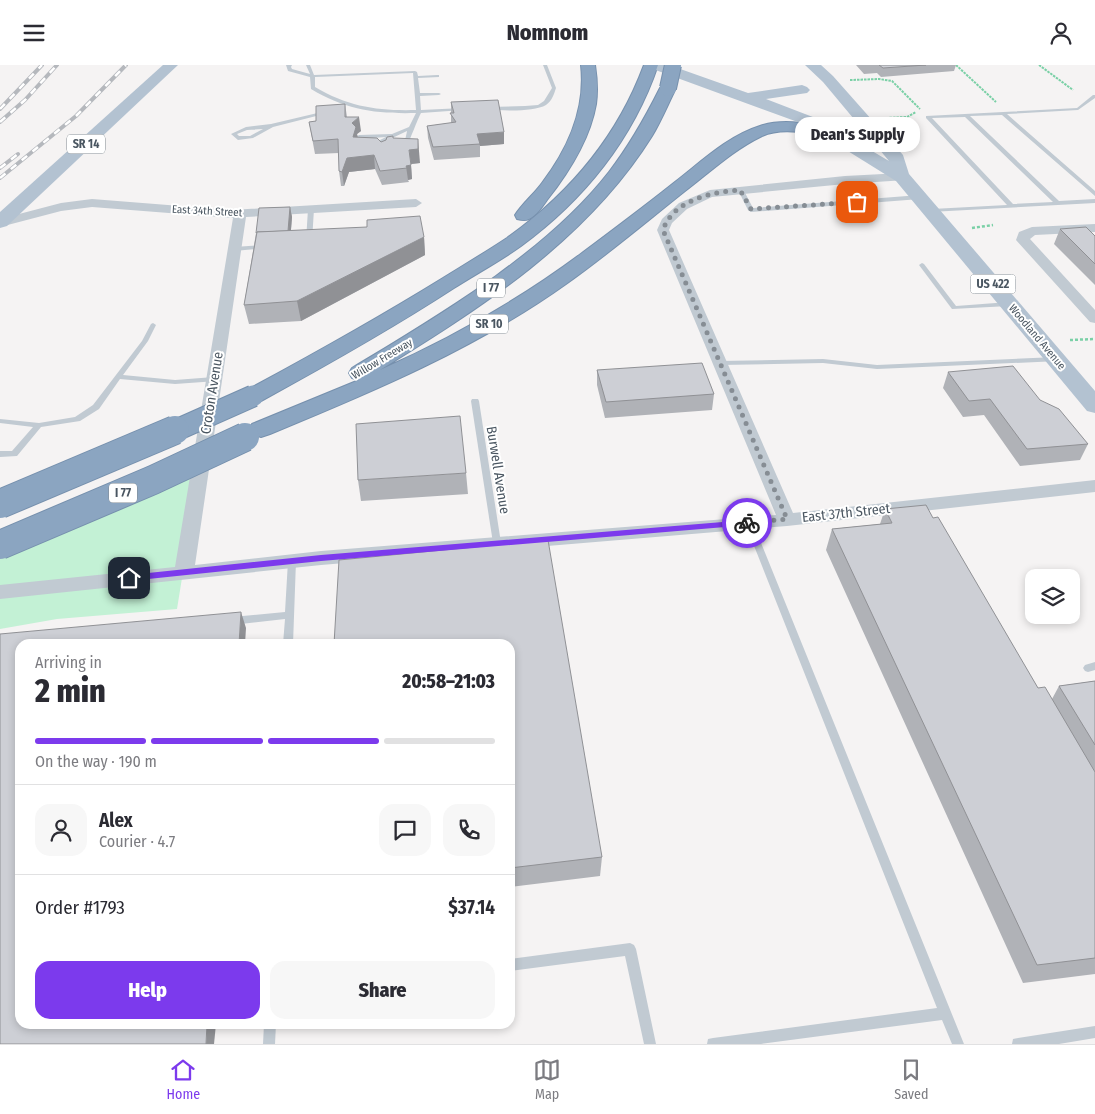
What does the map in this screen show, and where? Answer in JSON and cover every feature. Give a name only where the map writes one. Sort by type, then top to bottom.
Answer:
[{"type":"highway","points":[[448,283],[528,211],[547,189],[577,137],[586,110],[590,85],[588,65]]},
{"type":"highway","name":"Willow Freeway","points":[[0,545],[153,480],[253,433],[358,374],[439,324],[509,274],[540,249],[568,225],[618,172],[646,132],[668,89],[674,65]]},
{"type":"highway","name":"I 77","points":[[0,504],[89,469],[253,396],[363,337],[522,236],[592,169],[622,129],[642,94],[651,69]]},
{"type":"highway","name":"SR 10","points":[[253,433],[373,384],[444,349],[496,319],[570,271],[779,109]]},
{"type":"highway","points":[[720,156],[754,134],[770,129],[806,129],[836,135]]},
{"type":"main road","name":"SR 14","points":[[0,222],[171,65]]},
{"type":"main road","name":"SR 10","points":[[779,109],[811,81],[811,65]]},
{"type":"main road","name":"Woodland Avenue","points":[[811,65],[828,79],[897,159],[902,177]]},
{"type":"main road","name":"Woodland Avenue","points":[[651,69],[738,94],[779,109],[836,135],[902,177],[1095,406]]},
{"type":"main road","points":[[738,94],[770,95],[802,90]]},
{"type":"street","points":[[787,519],[663,230],[666,222],[683,206],[710,194],[845,180],[902,177]]},
{"type":"street","name":"East 34th Street","points":[[0,222],[61,207],[92,203],[214,213],[416,203]]},
{"type":"street","name":"Croton Avenue","points":[[184,573],[240,213]]},
{"type":"street","points":[[1095,228],[1032,231],[1024,235],[1023,240],[1095,319]]},
{"type":"street","name":"East 37th Street","points":[[0,592],[292,561],[928,508],[1095,486]]},
{"type":"lane","points":[[290,65],[288,66],[290,70],[312,76],[415,72],[419,111],[410,128],[408,140],[405,144],[387,148],[383,140],[410,128]]},
{"type":"lane","points":[[308,65],[314,87],[328,100],[361,108],[388,111],[471,109]]},
{"type":"lane","points":[[481,109],[529,107],[543,104],[551,97],[554,88],[546,65]]},
{"type":"lane","points":[[416,77],[437,76]]},
{"type":"lane","points":[[417,95],[439,94]]},
{"type":"lane","points":[[1012,206],[928,117],[1078,109],[1095,96]]},
{"type":"lane","points":[[316,114],[322,108]]},
{"type":"lane","points":[[344,110],[361,108]]},
{"type":"lane","points":[[271,127],[246,129],[234,134],[238,138],[251,137],[271,127],[316,114],[336,111]]},
{"type":"lane","points":[[1006,113],[1095,194]]},
{"type":"lane","points":[[966,115],[1057,203]]},
{"type":"lane","points":[[359,137],[393,135]]},
{"type":"lane","points":[[736,191],[751,209],[926,204],[1012,206],[1095,201]]},
{"type":"lane","points":[[304,243],[309,241],[311,209]]},
{"type":"lane","points":[[234,249],[269,246]]},
{"type":"lane","points":[[922,265],[954,308],[1009,304]]},
{"type":"lane","points":[[0,421],[39,425],[77,419],[96,407],[145,341],[153,325]]},
{"type":"lane","points":[[720,363],[823,361],[877,367],[1056,359]]},
{"type":"lane","points":[[118,377],[175,382],[214,379]]},
{"type":"lane","name":"Burwell Avenue","points":[[475,401],[497,543]]},
{"type":"lane","points":[[0,454],[14,454],[39,425]]},
{"type":"lane","points":[[749,523],[958,1044]]},
{"type":"lane","points":[[288,639],[292,561]]},
{"type":"lane","points":[[221,622],[289,615]]},
{"type":"lane","points":[[515,964],[630,949],[650,1044]]},
{"type":"lane","points":[[713,1044],[946,1013]]},
{"type":"lane","points":[[269,1044],[270,1029]]},
{"type":"lane","points":[[1018,1044],[1095,1032]]},
{"type":"path","points":[[956,65],[1006,113]]},
{"type":"path","points":[[1039,65],[1073,90]]},
{"type":"path","points":[[842,81],[879,79],[892,81],[922,111]]},
{"type":"path","points":[[972,228],[993,225]]},
{"type":"path","points":[[1070,341],[1095,339]]},
{"type":"green space","points":[[201,460],[177,609],[57,619],[0,629],[0,545]]},
{"type":"building","points":[[879,65],[926,65],[883,68]]},
{"type":"building","points":[[498,100],[504,132],[477,134],[480,144],[433,147],[427,126],[456,122],[450,113],[454,113],[451,102]]},
{"type":"building","points":[[345,104],[345,117],[359,117],[352,123],[356,127],[353,137],[377,138],[381,142],[386,140],[387,137],[393,136],[393,138],[418,139],[418,149],[409,150],[411,165],[406,166],[407,168],[380,171],[374,155],[347,158],[342,172],[339,171],[338,139],[313,141],[309,122],[316,121],[316,106]]},
{"type":"building","points":[[290,207],[288,231],[256,233],[259,208]]},
{"type":"building","points":[[420,216],[424,237],[297,301],[244,305],[257,232],[367,227],[367,220]]},
{"type":"building","points":[[1086,227],[1095,236],[1095,264],[1060,229]]},
{"type":"building","points":[[702,363],[714,394],[606,402],[597,370]]},
{"type":"building","points":[[1013,366],[1040,400],[1059,409],[1088,444],[1027,449],[990,399],[969,401],[948,372]]},
{"type":"building","points":[[460,416],[466,473],[358,480],[356,424]]},
{"type":"building","points":[[926,505],[933,518],[938,517],[1038,688],[1045,687],[1095,772],[1095,958],[1037,965],[832,529],[892,523],[885,509]]},
{"type":"building","points":[[548,540],[602,857],[515,867],[515,639],[334,639],[339,560]]},
{"type":"building","points":[[241,612],[239,639],[15,639],[15,1029],[207,1029],[206,1044],[0,1044],[0,634]]},
{"type":"building","points":[[1095,681],[1095,745],[1059,686]]},
{"type":"railway","points":[[0,109],[42,65]]},
{"type":"railway","points":[[0,122],[25,100],[57,65]]},
{"type":"railway","points":[[0,178],[76,116],[126,65]]},
{"type":"railway","points":[[0,168],[18,154]]},
{"type":"way so far","points":[[747,523],[787,519],[663,230],[666,222],[683,206],[710,194],[740,190],[751,209],[857,202]]},
{"type":"place","name":"Dean's Supply","points":[[857,202]]},
{"type":"route","points":[[129,578],[321,558],[747,523]]}]
